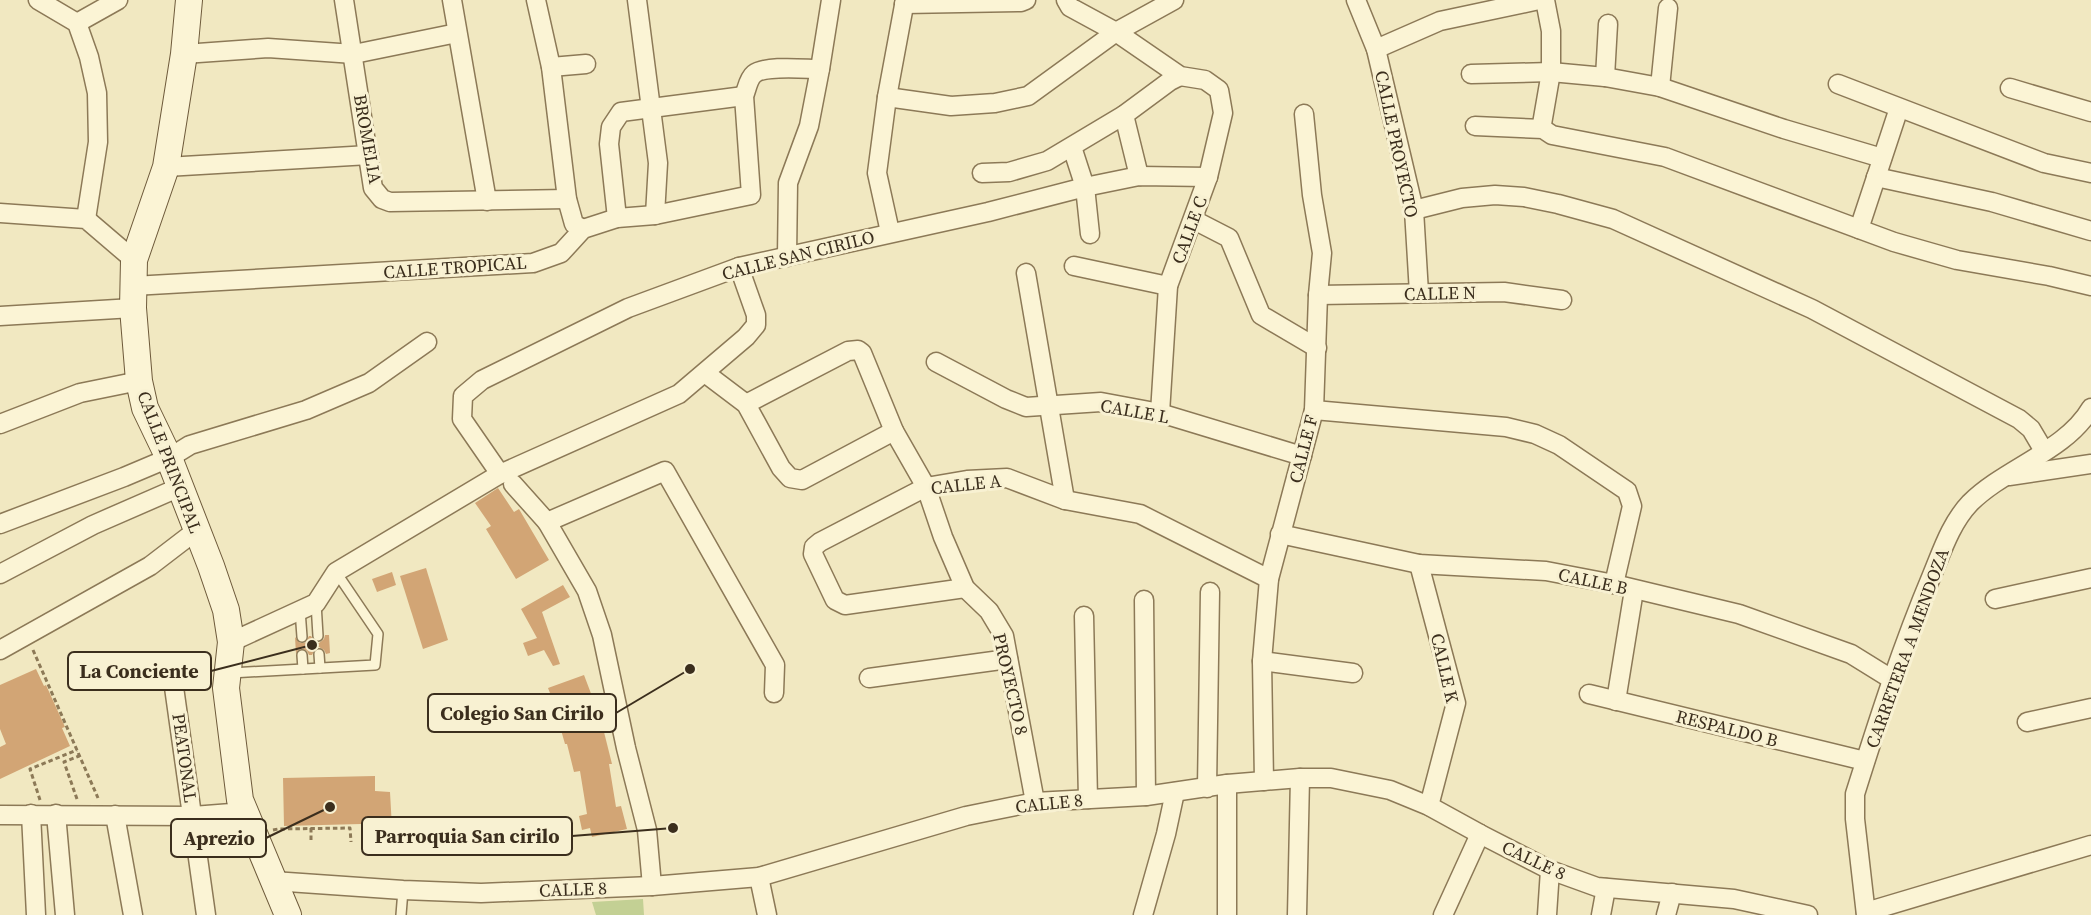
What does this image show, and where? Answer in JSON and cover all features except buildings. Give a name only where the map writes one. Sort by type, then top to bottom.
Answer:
[{"type":"street","points":[[38,0],[77,24],[89,57],[97,93],[98,142],[86,219]]},
{"type":"street","points":[[77,24],[118,0]]},
{"type":"street","name":"BROMELIA","points":[[344,0],[373,188],[382,199],[390,202],[567,199]]},
{"type":"street","points":[[452,0],[487,201]]},
{"type":"street","points":[[536,0],[551,67],[567,199],[574,224],[583,229],[617,218],[655,215],[751,195],[744,96],[753,75],[763,70],[820,69]]},
{"type":"street","points":[[637,0],[658,163],[655,215]]},
{"type":"street","points":[[890,232],[877,173],[887,97],[905,2],[1021,2],[1026,0]]},
{"type":"street","points":[[887,97],[951,106],[995,103],[1028,96],[1116,33],[1174,0]]},
{"type":"street","name":"CALLE PROYECTO","points":[[1356,0],[1376,49],[1414,210],[1419,293]]},
{"type":"street","points":[[1376,49],[1440,21],[1539,0]]},
{"type":"street","points":[[1543,129],[1551,72],[1551,31],[1545,0]]},
{"type":"street","name":"CALLE PRINCIPAL","points":[[194,1],[166,167],[134,260],[133,297],[139,381],[145,408],[169,458],[212,566],[226,610],[231,642],[226,688],[240,800],[288,915]]},
{"type":"street","points":[[787,257],[788,183],[809,126],[820,69],[824,1]]},
{"type":"street","points":[[982,173],[1008,172],[1047,161],[1124,115],[1180,76],[1070,2]]},
{"type":"street","points":[[1660,87],[1668,8]]},
{"type":"street","points":[[1605,77],[1608,24]]},
{"type":"street","points":[[184,54],[268,48],[354,54],[457,33]]},
{"type":"street","points":[[551,67],[586,64]]},
{"type":"street","points":[[1471,74],[1551,72],[1605,77],[1660,87],[1784,129],[1882,158]]},
{"type":"street","name":"CALLE C","points":[[1160,413],[1168,286],[1208,177],[1223,113],[1219,90],[1205,80],[1180,76]]},
{"type":"street","points":[[1838,84],[2044,163],[2091,173]]},
{"type":"street","points":[[2010,88],[2091,112]]},
{"type":"street","points":[[617,218],[609,144],[611,127],[621,112],[744,96]]},
{"type":"street","points":[[1858,229],[1899,108]]},
{"type":"street","name":"CALLE F","points":[[1264,781],[1262,661],[1269,579],[1314,410],[1318,295],[1322,253],[1312,195],[1304,114]]},
{"type":"street","points":[[1124,115],[1139,177]]},
{"type":"street","points":[[1475,126],[1543,129],[1552,135],[1665,157],[1894,242],[1957,260],[2049,276],[2091,286]]},
{"type":"street","points":[[1072,147],[1085,187],[1090,234]]},
{"type":"street","points":[[166,167],[369,155]]},
{"type":"street","name":"CALLE SAN CIRILO","points":[[652,886],[647,830],[626,748],[602,635],[587,591],[547,522],[507,479],[462,419],[463,396],[482,380],[628,308],[739,267],[988,212],[1085,187],[1139,177],[1208,177]]},
{"type":"street","points":[[1876,177],[1992,202],[2091,231]]},
{"type":"street","points":[[1414,210],[1462,198],[1495,195],[1547,202],[1613,219],[1812,309],[1921,366],[2025,424],[2044,451]]},
{"type":"street","points":[[0,213],[86,219],[134,260]]},
{"type":"street","points":[[1194,220],[1229,238],[1261,315],[1317,348]]},
{"type":"street","name":"CALLE TROPICAL","points":[[0,316],[133,297],[533,263],[561,254],[583,229]]},
{"type":"street","points":[[1074,266],[1168,286]]},
{"type":"street","points":[[231,642],[308,606],[336,572],[507,479],[679,394],[746,337],[756,325],[756,315],[739,267]]},
{"type":"street","points":[[1026,273],[1065,500]]},
{"type":"street","name":"CALLE N","points":[[1318,295],[1504,292],[1562,300]]},
{"type":"street","points":[[0,525],[114,482],[169,458],[190,445],[306,411],[369,383],[427,342]]},
{"type":"street","name":"PROYECTO 8","points":[[746,404],[848,351],[858,350],[865,357],[894,431],[926,487],[943,537],[965,588],[989,610],[1004,636],[1035,802]]},
{"type":"street","name":"CALLE L","points":[[936,362],[1026,407],[1101,402],[1160,413],[1302,456]]},
{"type":"street","points":[[705,373],[746,404],[781,468],[790,478],[796,480],[802,480],[894,431]]},
{"type":"street","points":[[0,424],[80,393],[139,381]]},
{"type":"street","name":"CARRETERA A MENDOZA","points":[[1866,914],[1855,819],[1855,794],[1916,612],[1948,537],[1958,519],[1971,503],[2002,478],[2066,436],[2091,408]]},
{"type":"street","points":[[1314,410],[1506,427],[1535,434],[1559,445],[1627,491],[1631,499],[1632,506],[1614,585]]},
{"type":"street","points":[[2002,478],[2091,464]]},
{"type":"street","points":[[547,522],[665,471],[775,665],[774,693]]},
{"type":"street","name":"CALLE A","points":[[965,588],[845,605],[835,600],[813,554],[816,544],[926,487],[967,480],[1007,478],[1065,500],[1140,514],[1269,579]]},
{"type":"street","points":[[0,574],[93,525],[180,487]]},
{"type":"street","points":[[0,650],[150,566],[197,530]]},
{"type":"street","name":"CALLE B","points":[[1280,534],[1419,564],[1546,572],[1739,614],[1851,654],[1893,680]]},
{"type":"street","name":"CALLE K","points":[[1419,564],[1456,703],[1429,806]]},
{"type":"street","points":[[1995,599],[2091,578]]},
{"type":"street","points":[[1616,701],[1634,590]]},
{"type":"street","points":[[1207,788],[1210,592]]},
{"type":"street","points":[[1144,600],[1146,796]]},
{"type":"street","points":[[1084,616],[1088,799]]},
{"type":"street","points":[[869,678],[1008,659]]},
{"type":"street","points":[[1262,661],[1353,673]]},
{"type":"street","name":"PEATONAL","points":[[172,673],[206,915]]},
{"type":"street","name":"RESPALDO B","points":[[1589,694],[1865,761]]},
{"type":"street","points":[[2027,722],[2091,708]]},
{"type":"street","points":[[1297,915],[1300,778]]},
{"type":"street","name":"CALLE 8","points":[[273,881],[481,893],[652,886],[759,877],[966,816],[1035,802],[1146,796],[1227,784],[1330,778],[1390,790],[1429,806],[1550,870],[1598,887],[1734,899],[1808,915]]},
{"type":"street","points":[[1227,784],[1227,915]]},
{"type":"street","points":[[1143,915],[1166,834],[1175,792]]},
{"type":"street","points":[[108,810],[133,915]]},
{"type":"street","points":[[0,814],[108,810],[193,816],[244,812]]},
{"type":"street","points":[[36,915],[43,812]]},
{"type":"street","points":[[43,812],[65,915]]},
{"type":"street","points":[[1443,915],[1480,834]]},
{"type":"street","points":[[1866,914],[2091,845]]},
{"type":"street","points":[[1547,915],[1550,870]]},
{"type":"street","points":[[759,877],[767,915]]},
{"type":"street","points":[[1600,915],[1606,888]]},
{"type":"street","points":[[1666,915],[1672,893]]},
{"type":"lane","points":[[228,673],[375,665],[378,634],[336,572]]},
{"type":"lane","points":[[308,606],[318,636]]},
{"type":"lane","points":[[302,637],[308,606]]},
{"type":"lane","points":[[319,654],[320,668]]},
{"type":"lane","points":[[303,655],[303,669]]},
{"type":"lane","points":[[401,915],[404,890]]},
{"type":"path","points":[[30,644],[79,756],[108,810]]},
{"type":"path","points":[[43,812],[30,769],[77,750]]},
{"type":"path","points":[[79,756],[64,762],[80,806]]},
{"type":"path","points":[[311,828],[311,843]]},
{"type":"path","points":[[254,837],[278,829],[351,828],[351,842]]},
{"type":"green space","points":[[643,899],[644,915],[596,915],[592,902]]},
{"type":"place","name":"La Conciente","points":[[312,645]]},
{"type":"place","name":"Colegio San Cirilo","points":[[690,669]]},
{"type":"place","name":"Aprezio","points":[[330,807]]},
{"type":"place","name":"Parroquia San cirilo","points":[[673,828]]}]
